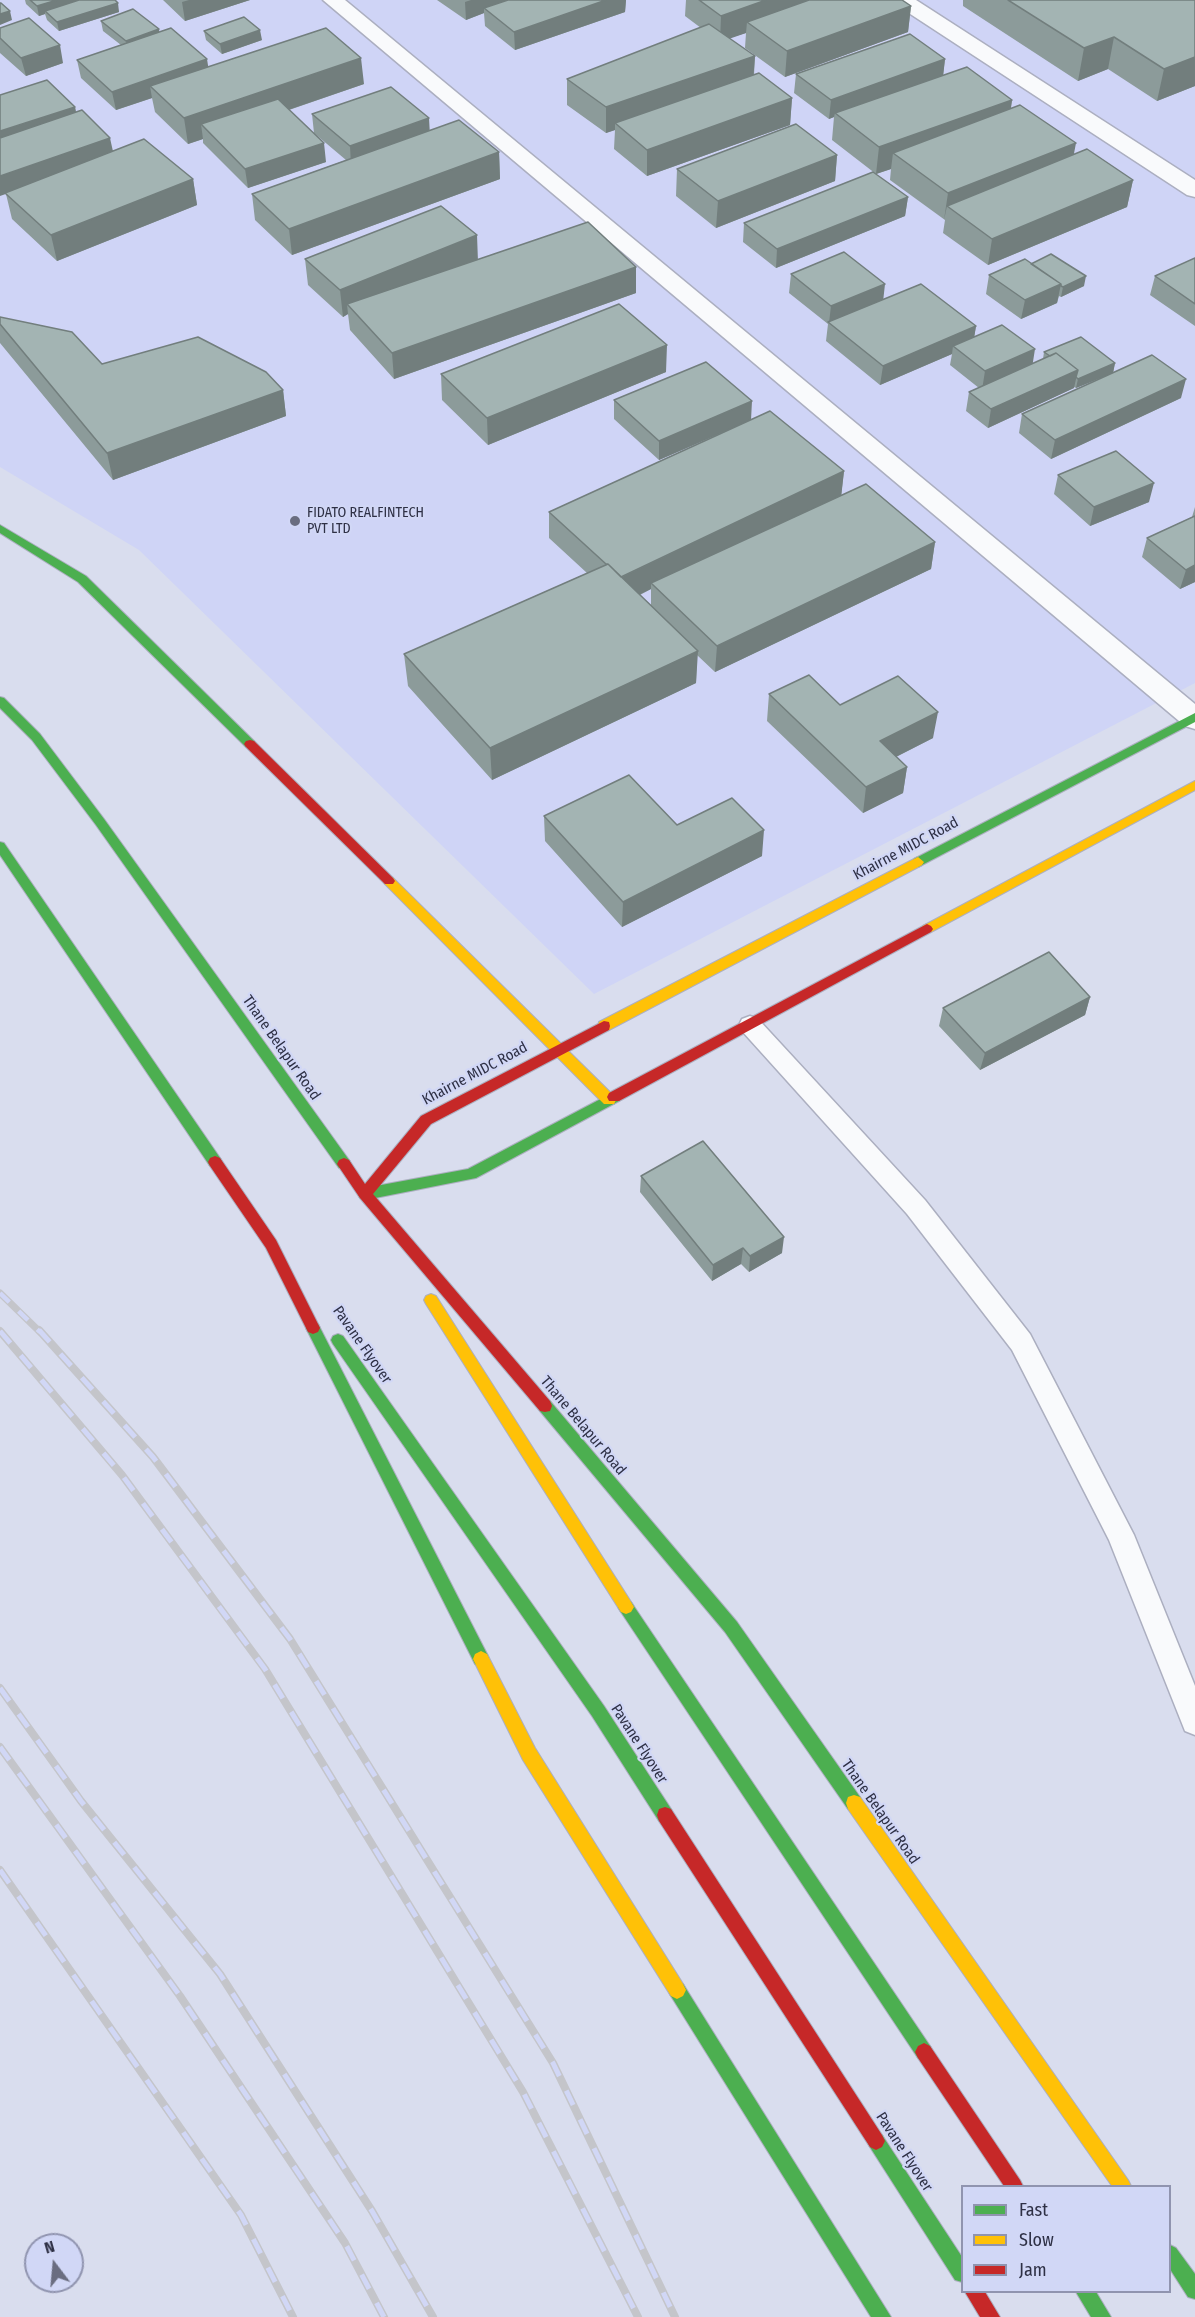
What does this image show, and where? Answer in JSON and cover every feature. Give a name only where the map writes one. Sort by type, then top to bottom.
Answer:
[{"type":"main road","points":[[0,528],[82,579],[559,1048],[609,1101]]},
{"type":"main road","name":"Thane Belapur Road","points":[[0,701],[36,737],[100,822],[365,1194],[731,1627],[1121,2185]]},
{"type":"main road","name":"Khairne MIDC Road","points":[[365,1194],[426,1120],[559,1048],[1195,718]]},
{"type":"main road","points":[[1013,2185],[665,1668],[365,1194],[471,1174],[1195,785]]},
{"type":"main road","points":[[0,846],[271,1245],[529,1754],[882,2317]]},
{"type":"main road","name":"Pavane Flyover","points":[[271,1245],[598,1711],[961,2270]]},
{"type":"main road","points":[[1171,2255],[1195,2290]]},
{"type":"main road","points":[[975,2293],[991,2317]]},
{"type":"main road","points":[[1086,2293],[1102,2317]]},
{"type":"street","points":[[333,0],[1195,718]]},
{"type":"street","points":[[902,0],[1195,190]]},
{"type":"lane","points":[[750,1024],[916,1207],[1021,1342],[1120,1535],[1195,1721]]},
{"type":"shaded area","points":[[0,0],[1195,0],[1195,683],[594,994],[139,550],[0,467]]},
{"type":"building","points":[[30,0],[57,0],[37,6]]},
{"type":"building","points":[[79,0],[115,0],[118,3],[57,22],[45,11]]},
{"type":"building","points":[[508,0],[606,0],[514,32],[484,8]]},
{"type":"building","points":[[699,0],[766,0],[721,16]]},
{"type":"building","points":[[809,0],[902,0],[911,6],[787,51],[747,22]]},
{"type":"building","points":[[1008,0],[1195,0],[1195,57],[1164,69],[1114,37],[1084,48]]},
{"type":"building","points":[[1,3],[10,11],[0,14]]},
{"type":"building","points":[[133,9],[159,29],[126,41],[101,21]]},
{"type":"building","points":[[244,17],[260,30],[220,44],[204,31]]},
{"type":"building","points":[[29,18],[60,45],[21,58],[0,38],[0,28]]},
{"type":"building","points":[[709,24],[755,56],[606,107],[567,79]]},
{"type":"building","points":[[171,28],[207,59],[112,92],[77,60]]},
{"type":"building","points":[[326,28],[361,58],[184,118],[150,86]]},
{"type":"building","points":[[910,34],[945,59],[831,100],[796,74]]},
{"type":"building","points":[[967,67],[1012,100],[879,147],[835,113]]},
{"type":"building","points":[[759,73],[792,98],[647,150],[615,123]]},
{"type":"building","points":[[47,80],[75,107],[0,131],[0,95]]},
{"type":"building","points":[[391,87],[429,118],[350,146],[312,114]]},
{"type":"building","points":[[278,99],[324,143],[245,169],[201,124]]},
{"type":"building","points":[[1020,105],[1076,143],[948,193],[893,153]]},
{"type":"building","points":[[82,110],[110,138],[0,176],[0,138]]},
{"type":"building","points":[[459,120],[499,152],[289,229],[252,194]]},
{"type":"building","points":[[796,124],[837,155],[718,201],[677,169]]},
{"type":"building","points":[[144,139],[193,179],[51,235],[5,193]]},
{"type":"building","points":[[1087,149],[1133,180],[992,239],[947,206]]},
{"type":"building","points":[[873,172],[908,197],[777,249],[744,223]]},
{"type":"building","points":[[441,206],[477,235],[340,290],[305,259]]},
{"type":"building","points":[[588,222],[636,267],[392,353],[347,304]]},
{"type":"building","points":[[844,252],[885,284],[831,306],[791,274]]},
{"type":"building","points":[[1051,254],[1086,276],[1063,287],[1031,264]]},
{"type":"building","points":[[1195,258],[1195,304],[1155,276]]},
{"type":"building","points":[[1025,259],[1061,284],[1025,300],[989,275]]},
{"type":"building","points":[[921,284],[976,326],[883,366],[828,322]]},
{"type":"building","points":[[619,304],[667,345],[487,418],[441,374]]},
{"type":"building","points":[[0,317],[72,332],[102,364],[198,337],[266,372],[283,390],[107,453],[0,324]]},
{"type":"building","points":[[1002,325],[1035,349],[985,371],[953,346]]},
{"type":"building","points":[[1081,337],[1115,363],[1078,379],[1076,377],[1078,370],[1056,353],[1050,356],[1044,352]]},
{"type":"building","points":[[1056,353],[1078,370],[991,409],[969,392]]},
{"type":"building","points":[[1152,355],[1186,379],[1055,440],[1022,414]]},
{"type":"building","points":[[706,362],[752,401],[659,441],[614,400]]},
{"type":"building","points":[[770,411],[844,471],[621,577],[549,512]]},
{"type":"building","points":[[1116,451],[1154,483],[1094,507],[1058,475]]},
{"type":"building","points":[[866,484],[935,542],[717,646],[651,583]]},
{"type":"building","points":[[1195,516],[1195,565],[1186,570],[1147,538]]},
{"type":"building","points":[[608,564],[698,651],[490,748],[404,654]]},
{"type":"building","points":[[809,675],[840,705],[898,676],[938,712],[880,741],[907,767],[866,787],[769,694]]},
{"type":"building","points":[[629,775],[677,825],[732,798],[764,830],[623,902],[544,816]]},
{"type":"building","points":[[1049,952],[1090,997],[985,1053],[943,1008]]},
{"type":"building","points":[[703,1141],[784,1237],[750,1256],[743,1248],[713,1265],[641,1176]]},
{"type":"railway","points":[[0,1293],[40,1332]]},
{"type":"railway","points":[[39,1330],[153,1457],[290,1639],[553,2063],[675,2317]]},
{"type":"railway","points":[[0,1331],[122,1475],[265,1669],[523,2092],[638,2317]]},
{"type":"railway","points":[[0,1688],[81,1801],[220,1974],[372,2211],[433,2317]]},
{"type":"railway","points":[[0,1747],[180,1996],[345,2243],[384,2317]]},
{"type":"railway","points":[[0,1870],[241,2215],[293,2317]]},
{"type":"traffic: fast","points":[[0,528],[82,579],[250,744]]},
{"type":"traffic: fast","points":[[0,701],[36,737],[100,822],[344,1164]]},
{"type":"traffic: fast","points":[[918,862],[1195,717]]},
{"type":"traffic: fast","points":[[0,846],[215,1162]]},
{"type":"traffic: fast","points":[[365,1194],[471,1174],[614,1097]]},
{"type":"traffic: fast","points":[[313,1328],[481,1659]]},
{"type":"traffic: fast","points":[[338,1340],[598,1711],[665,1815]]},
{"type":"traffic: fast","points":[[545,1406],[731,1627],[854,1803]]},
{"type":"traffic: fast","points":[[626,1607],[924,2052]]},
{"type":"traffic: fast","points":[[677,1990],[882,2317]]},
{"type":"traffic: fast","points":[[876,2141],[961,2271]]},
{"type":"traffic: fast","points":[[1171,2255],[1195,2290]]},
{"type":"traffic: fast","points":[[1086,2293],[1102,2317]]},
{"type":"traffic: slow","points":[[927,929],[1195,785]]},
{"type":"traffic: slow","points":[[604,1026],[918,862]]},
{"type":"traffic: slow","points":[[389,881],[609,1100]]},
{"type":"traffic: slow","points":[[431,1300],[626,1607]]},
{"type":"traffic: slow","points":[[481,1659],[529,1754],[677,1990]]},
{"type":"traffic: slow","points":[[854,1803],[1121,2185]]},
{"type":"traffic: jam","points":[[250,744],[389,881]]},
{"type":"traffic: jam","points":[[614,1097],[927,929]]},
{"type":"traffic: jam","points":[[365,1194],[426,1120],[604,1026]]},
{"type":"traffic: jam","points":[[215,1162],[271,1244],[313,1328]]},
{"type":"traffic: jam","points":[[344,1164],[365,1194],[545,1406]]},
{"type":"traffic: jam","points":[[665,1815],[876,2141]]},
{"type":"traffic: jam","points":[[924,2052],[1013,2185]]},
{"type":"traffic: jam","points":[[975,2293],[991,2317]]},
{"type":"place","name":"FIDATO REALFINTECH PVT LTD","points":[[295,521]]}]
